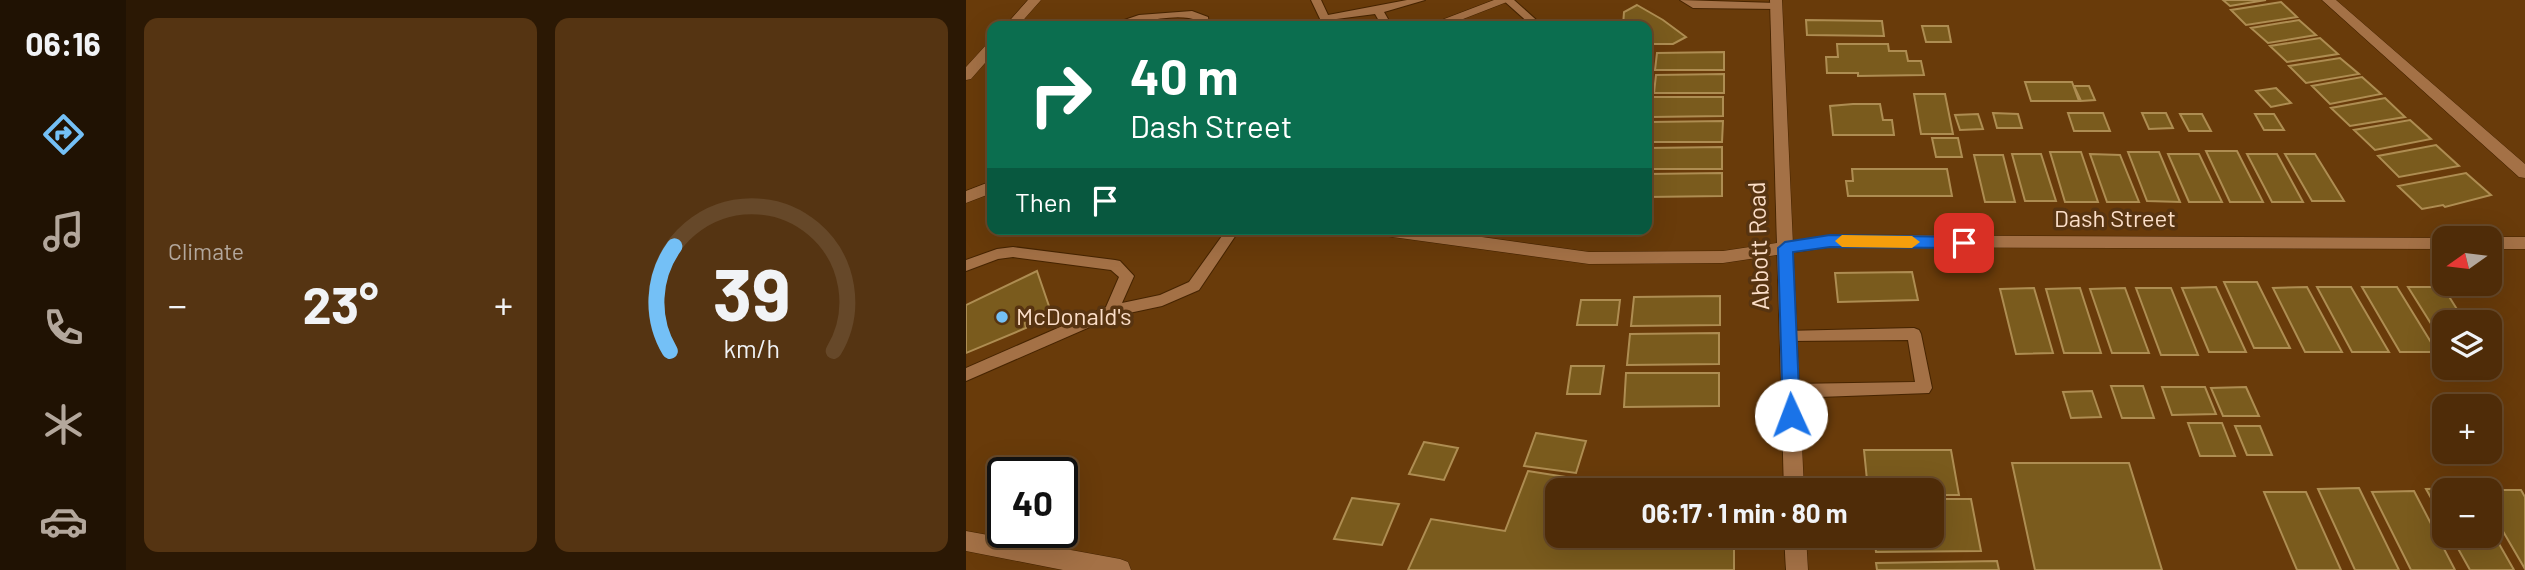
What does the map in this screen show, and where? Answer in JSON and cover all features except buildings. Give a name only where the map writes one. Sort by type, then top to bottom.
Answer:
[{"type":"street","points":[[1016,21],[1035,0]]},
{"type":"street","points":[[1447,21],[1507,0]]},
{"type":"street","points":[[2328,0],[2525,173]]},
{"type":"street","name":"Abbott Road","points":[[1776,3],[1794,478]]},
{"type":"street","points":[[966,76],[987,53]]},
{"type":"street","points":[[966,197],[987,189]]},
{"type":"street","name":"Dash Street","points":[[1422,235],[1589,258],[1723,257],[1830,241],[2432,243]]},
{"type":"street","points":[[2502,243],[2525,243]]},
{"type":"street","points":[[966,541],[1120,570]]},
{"type":"street","points":[[1796,548],[1797,570]]},
{"type":"lane","points":[[1317,0],[1325,19],[1420,0]]},
{"type":"lane","points":[[1507,0],[1532,21]]},
{"type":"lane","points":[[1685,0],[1693,5],[1776,3]]},
{"type":"lane","points":[[1378,10],[1384,21]]},
{"type":"lane","points":[[1129,21],[1192,14],[1201,15],[1203,21]]},
{"type":"lane","points":[[966,375],[1111,311],[1162,300],[1194,286],[1230,235]]},
{"type":"lane","points":[[966,266],[997,254],[1013,252],[1115,265],[1127,276],[1111,311]]},
{"type":"lane","points":[[1789,335],[1914,334],[1924,388],[1791,391]]},
{"type":"slow traffic","points":[[1842,241],[1912,242]]},
{"type":"place","name":"McDonald's","points":[[1002,317]]},
{"type":"route","points":[[1791,415],[1785,248],[1830,241],[1964,243]]}]
